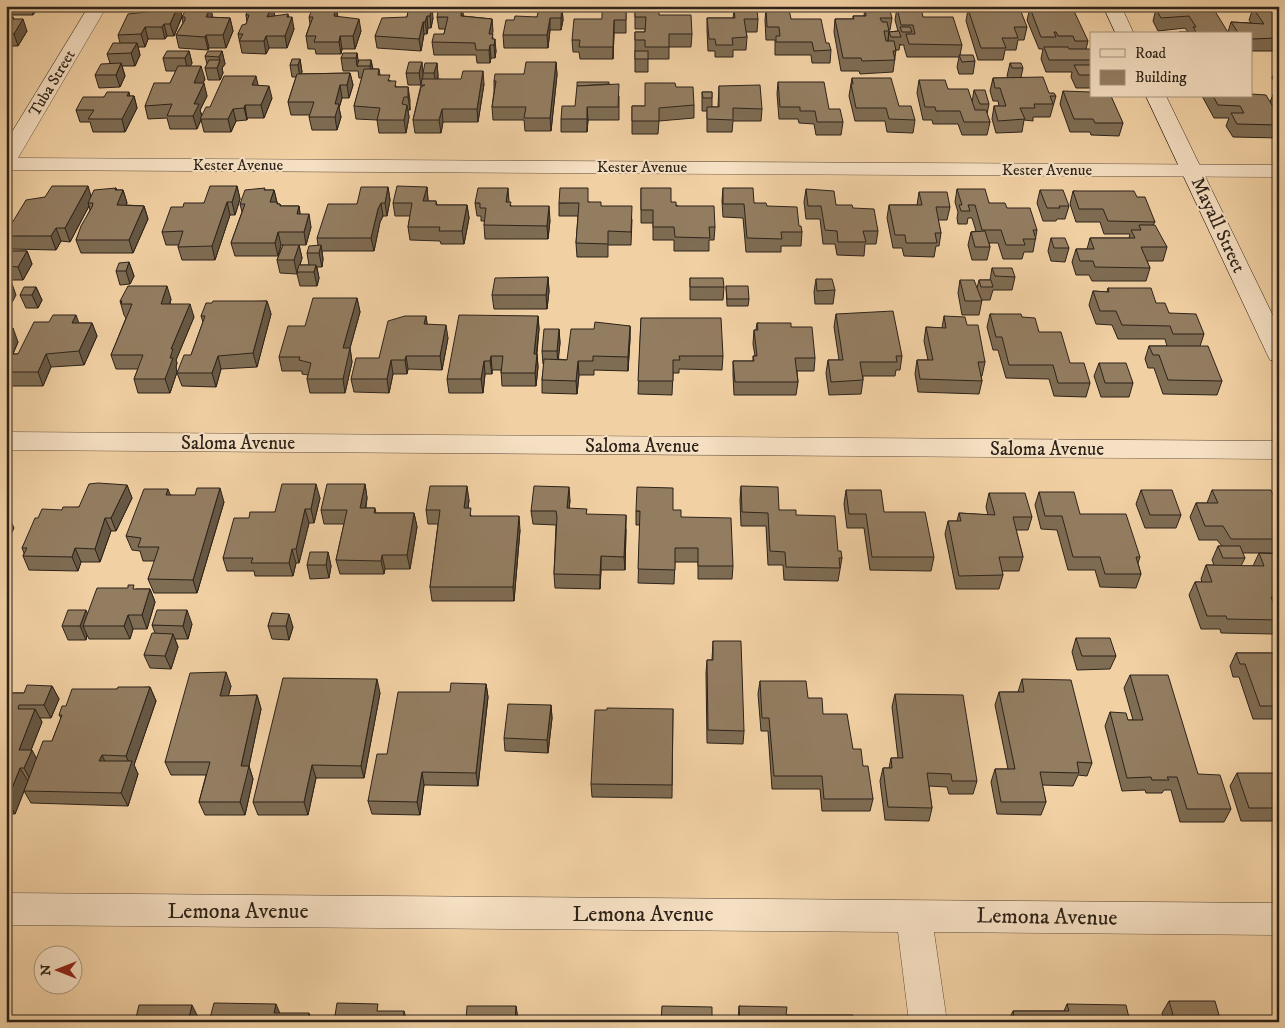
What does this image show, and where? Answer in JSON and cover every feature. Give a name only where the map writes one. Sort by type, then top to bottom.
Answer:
[{"type":"street","name":"Tuba Street","points":[[6,162],[98,6]]},
{"type":"street","points":[[1112,6],[1124,32]]},
{"type":"street","name":"Mayall Street","points":[[1157,98],[1279,354]]},
{"type":"street","name":"Kester Avenue","points":[[6,162],[1279,171]]},
{"type":"street","name":"Saloma Avenue","points":[[6,441],[1279,450]]},
{"type":"street","name":"Lemona Avenue","points":[[6,909],[1279,919]]},
{"type":"street","points":[[914,916],[928,1022]]},
{"type":"building","points":[[149,6],[178,6],[170,24],[164,24],[162,27],[145,27],[141,34],[118,35],[128,14],[146,12]]},
{"type":"building","points":[[249,6],[272,6],[267,17],[288,14],[287,17],[292,17],[285,36],[266,36],[264,41],[239,41],[243,34],[238,34],[242,25],[246,24]]},
{"type":"building","points":[[409,6],[432,6],[430,16],[427,16],[425,22],[423,22],[419,39],[375,36],[382,18],[407,17]]},
{"type":"building","points":[[439,6],[462,6],[461,16],[492,19],[489,34],[493,34],[492,39],[495,39],[494,45],[490,45],[489,50],[476,50],[475,43],[432,42],[434,34],[444,34],[448,17],[437,17]]},
{"type":"building","points":[[635,6],[659,6],[659,15],[691,15],[692,34],[669,34],[669,47],[645,47],[645,40],[635,40],[635,32],[645,32],[646,17],[635,17]]},
{"type":"building","points":[[1175,6],[1189,6],[1190,8],[1176,8]]},
{"type":"building","points":[[187,7],[211,7],[206,17],[230,18],[223,35],[206,35],[205,37],[176,35],[185,20],[185,17],[182,17]]},
{"type":"building","points":[[313,7],[336,7],[334,16],[359,19],[353,36],[340,36],[339,42],[314,42],[316,36],[306,36],[313,17],[309,17]]},
{"type":"building","points":[[539,7],[562,8],[561,18],[550,18],[547,35],[503,35],[506,20],[514,20],[515,16],[537,17]]},
{"type":"building","points":[[865,7],[889,7],[892,18],[880,18],[882,22],[887,22],[889,31],[884,31],[886,41],[894,41],[896,51],[893,51],[895,60],[862,61],[861,58],[843,58],[835,19],[854,19],[853,16],[866,16]]},
{"type":"building","points":[[766,8],[789,9],[791,19],[821,19],[826,43],[829,43],[831,50],[814,51],[812,42],[776,42],[776,36],[780,36],[779,27],[767,27]]},
{"type":"building","points":[[897,8],[921,8],[923,17],[953,17],[962,45],[909,44],[906,34],[915,34],[913,25],[901,25]]},
{"type":"building","points":[[1030,8],[1063,8],[1064,11],[1074,11],[1088,41],[1075,41],[1073,36],[1058,36],[1056,32],[1054,32],[1056,37],[1041,37]]},
{"type":"building","points":[[1213,8],[1228,32],[1196,32],[1193,27],[1196,27],[1189,16],[1161,18],[1156,9]]},
{"type":"building","points":[[1253,8],[1278,8],[1279,38],[1252,39],[1252,32],[1238,32],[1231,22],[1264,24]]},
{"type":"building","points":[[626,9],[626,20],[614,20],[613,47],[579,47],[580,40],[572,40],[574,19],[602,19],[602,10]]},
{"type":"building","points":[[968,9],[1020,9],[1027,27],[1014,27],[1018,38],[1002,38],[1006,48],[981,48]]},
{"type":"building","points":[[734,10],[757,10],[758,19],[744,19],[747,37],[732,38],[733,45],[716,45],[715,39],[709,39],[707,18],[735,18]]},
{"type":"building","points":[[6,12],[11,12],[6,19]]},
{"type":"building","points":[[6,19],[23,19],[14,34],[6,33]]},
{"type":"building","points":[[900,27],[910,27],[912,32],[902,32]]},
{"type":"building","points":[[899,31],[901,37],[891,37],[889,32]]},
{"type":"building","points":[[113,43],[137,43],[131,53],[107,54]]},
{"type":"building","points":[[1044,47],[1090,49],[1090,60],[1049,60]]},
{"type":"building","points":[[167,51],[189,51],[185,58],[163,58]]},
{"type":"building","points":[[208,51],[222,51],[219,57],[205,56]]},
{"type":"building","points":[[635,51],[648,51],[648,59],[635,59]]},
{"type":"building","points":[[343,53],[357,53],[356,58],[341,58]]},
{"type":"building","points":[[959,55],[973,55],[975,61],[962,62]]},
{"type":"building","points":[[292,59],[300,59],[298,65],[290,65]]},
{"type":"building","points":[[209,60],[220,60],[217,68],[205,68]]},
{"type":"building","points":[[359,60],[371,60],[370,66],[357,66]]},
{"type":"building","points":[[409,62],[422,62],[419,73],[406,73]]},
{"type":"building","points":[[526,62],[556,62],[550,118],[524,118],[526,107],[492,107],[496,81],[494,81],[495,74],[524,74]]},
{"type":"building","points":[[121,63],[116,75],[95,75],[101,64]]},
{"type":"building","points":[[425,63],[437,63],[434,73],[423,73]]},
{"type":"building","points":[[1010,63],[1021,63],[1023,68],[1012,68]]},
{"type":"building","points":[[1074,65],[1090,65],[1090,75],[1079,75]]},
{"type":"building","points":[[178,66],[201,66],[194,83],[204,83],[194,104],[199,104],[193,116],[167,116],[172,104],[145,106],[154,83],[170,83]]},
{"type":"building","points":[[364,69],[379,69],[378,75],[390,75],[388,81],[396,81],[395,87],[408,87],[408,97],[404,97],[402,104],[407,105],[404,120],[377,120],[380,108],[354,106]]},
{"type":"building","points":[[463,71],[483,71],[477,109],[442,109],[439,120],[413,120],[421,87],[425,85],[421,85],[422,79],[461,79]]},
{"type":"building","points":[[350,73],[347,85],[340,85],[335,104],[339,104],[335,117],[309,117],[314,102],[288,102],[297,74]]},
{"type":"building","points":[[224,76],[256,76],[252,85],[269,86],[261,105],[245,105],[244,108],[233,109],[228,119],[200,119],[206,107],[210,107]]},
{"type":"building","points":[[1043,77],[1049,93],[1054,93],[1056,96],[1050,96],[1053,104],[1034,104],[1035,108],[1020,108],[1025,119],[998,121],[994,106],[1006,106],[1000,88],[995,88],[993,78]]},
{"type":"building","points":[[852,78],[891,78],[899,106],[911,106],[915,120],[889,119],[886,108],[856,108],[851,84],[853,84]]},
{"type":"building","points":[[919,80],[945,80],[948,89],[968,89],[975,110],[986,110],[990,122],[964,122],[960,111],[936,111],[935,107],[925,107]]},
{"type":"building","points":[[577,82],[609,82],[609,84],[577,86]]},
{"type":"building","points":[[778,82],[824,82],[829,109],[840,109],[843,122],[817,122],[815,111],[800,111],[800,107],[780,107]]},
{"type":"building","points":[[645,83],[675,83],[676,87],[693,87],[694,105],[659,108],[659,121],[632,121],[632,106],[645,106]]},
{"type":"building","points":[[619,84],[618,107],[587,107],[587,119],[561,119],[562,106],[575,106],[577,86]]},
{"type":"building","points":[[760,85],[762,109],[733,108],[733,120],[707,119],[707,107],[719,107],[719,86]]},
{"type":"building","points":[[974,90],[985,90],[989,104],[980,104]]},
{"type":"building","points":[[1063,91],[1090,92],[1090,98],[1112,98],[1123,123],[1095,123],[1093,119],[1074,119]]},
{"type":"building","points":[[107,92],[129,92],[127,96],[134,96],[122,119],[88,119],[94,110],[76,110],[83,97],[104,97]]},
{"type":"building","points":[[702,92],[712,92],[712,98],[703,98]]},
{"type":"building","points":[[1252,94],[1266,95],[1279,117],[1279,125],[1237,124],[1231,113],[1244,113],[1240,106],[1218,105],[1214,98],[1252,98]]},
{"type":"building","points":[[1273,94],[1279,94],[1279,104]]},
{"type":"building","points":[[52,186],[88,186],[65,228],[56,228],[51,236],[6,236],[26,200],[45,197]]},
{"type":"building","points":[[210,186],[237,186],[232,202],[227,202],[212,246],[178,247],[183,231],[162,232],[171,207],[183,207],[184,203],[204,203]]},
{"type":"building","points":[[397,186],[427,187],[423,201],[436,201],[436,205],[467,205],[462,231],[439,231],[440,227],[408,227],[412,203],[393,203]]},
{"type":"building","points":[[361,187],[388,187],[385,203],[381,203],[378,209],[371,238],[317,238],[328,204],[357,204]]},
{"type":"building","points":[[116,188],[115,190],[123,190],[117,205],[144,206],[129,240],[76,240],[81,226],[92,207],[93,203],[88,203],[94,190]]},
{"type":"building","points":[[265,188],[264,190],[274,190],[270,202],[277,202],[280,206],[299,206],[297,214],[309,214],[304,232],[278,232],[275,243],[231,243],[245,204],[240,204],[245,190]]},
{"type":"building","points":[[478,188],[508,188],[506,202],[511,202],[510,206],[549,206],[547,226],[484,225],[486,208],[480,208],[480,203],[475,203]]},
{"type":"building","points":[[560,188],[588,188],[588,202],[601,202],[601,206],[632,206],[631,232],[608,231],[608,244],[576,243],[579,203],[559,203]]},
{"type":"building","points":[[641,188],[671,188],[671,202],[676,202],[676,206],[714,206],[715,227],[709,227],[710,238],[675,237],[674,227],[653,227],[653,210],[641,210]]},
{"type":"building","points":[[723,188],[753,188],[754,203],[766,203],[767,206],[797,207],[799,226],[801,226],[802,232],[781,232],[782,239],[747,238],[744,204],[723,204]]},
{"type":"building","points":[[806,189],[834,191],[836,205],[852,205],[853,208],[874,209],[878,231],[863,231],[866,242],[838,242],[837,231],[825,230],[821,206],[808,206]]},
{"type":"building","points":[[957,189],[985,189],[989,203],[1005,203],[1007,208],[1030,208],[1037,230],[1033,230],[1036,239],[1023,239],[1025,245],[1006,245],[1001,230],[982,230],[975,205],[968,205],[970,211],[961,211],[959,205],[962,205]]},
{"type":"building","points":[[1040,190],[1063,190],[1069,206],[1047,208]]},
{"type":"building","points":[[1073,191],[1134,191],[1137,197],[1145,197],[1155,222],[1108,221],[1103,209],[1079,209]]},
{"type":"building","points":[[919,192],[947,192],[950,207],[936,207],[941,233],[935,233],[937,243],[906,243],[905,235],[895,235],[889,205],[922,205]]},
{"type":"building","points":[[1139,225],[1155,225],[1167,247],[1141,247],[1150,268],[1095,267],[1093,261],[1080,261],[1076,249],[1094,249],[1090,238],[1135,238],[1131,230],[1141,230]]},
{"type":"building","points":[[985,231],[990,247],[975,247],[971,232]]},
{"type":"building","points":[[1051,238],[1065,238],[1069,248],[1054,248]]},
{"type":"building","points":[[283,245],[299,245],[294,260],[277,260]]},
{"type":"building","points":[[321,245],[319,253],[307,253],[309,246]]},
{"type":"building","points":[[6,251],[27,251],[18,267],[6,266]]},
{"type":"building","points":[[129,262],[126,271],[116,271],[119,263]]},
{"type":"building","points":[[299,265],[316,265],[314,272],[297,272]]},
{"type":"building","points":[[992,268],[1012,268],[1015,277],[995,276]]},
{"type":"building","points":[[548,277],[546,295],[492,295],[495,278]]},
{"type":"building","points":[[690,278],[723,278],[724,287],[690,287]]},
{"type":"building","points":[[816,279],[832,279],[835,290],[817,291]]},
{"type":"building","points":[[960,280],[974,280],[982,301],[965,301]]},
{"type":"building","points":[[979,280],[991,280],[993,287],[981,287]]},
{"type":"building","points":[[6,281],[11,281],[6,290]]},
{"type":"building","points":[[128,286],[167,286],[161,304],[190,304],[171,349],[173,349],[170,358],[173,358],[165,379],[134,379],[143,355],[111,355],[132,304],[121,304],[122,301],[120,301]]},
{"type":"building","points":[[726,286],[748,286],[749,299],[727,299]]},
{"type":"building","points":[[24,287],[36,287],[32,295],[20,295]]},
{"type":"building","points":[[1108,288],[1151,288],[1156,303],[1165,303],[1169,313],[1196,314],[1204,334],[1173,334],[1170,326],[1122,325],[1116,311],[1100,311],[1093,291],[1109,292]]},
{"type":"building","points":[[313,298],[357,298],[343,348],[350,348],[343,379],[307,379],[311,363],[299,360],[300,357],[279,357],[288,326],[305,326]]},
{"type":"building","points":[[213,301],[267,301],[253,353],[218,356],[212,373],[177,373],[184,355],[191,355],[205,316],[201,316],[206,303],[212,303]]},
{"type":"building","points":[[893,311],[902,356],[896,356],[897,362],[860,362],[863,380],[831,382],[828,360],[843,360],[836,314]]},
{"type":"building","points":[[990,314],[1021,314],[1022,317],[1035,318],[1039,332],[1061,332],[1070,363],[1084,363],[1090,383],[1058,383],[1053,365],[1009,365],[1002,337],[996,337]]},
{"type":"building","points":[[53,315],[76,315],[72,323],[92,323],[79,351],[46,354],[38,372],[6,372],[6,364],[11,354],[18,354],[34,322],[49,322]]},
{"type":"building","points":[[459,315],[538,316],[534,354],[537,354],[535,373],[501,373],[503,356],[491,356],[490,361],[484,361],[481,379],[447,379]]},
{"type":"building","points":[[405,316],[426,316],[424,324],[446,325],[440,356],[406,356],[405,360],[391,360],[387,379],[351,379],[356,358],[379,358],[388,321]]},
{"type":"building","points":[[944,316],[965,317],[967,325],[978,325],[985,362],[978,362],[982,381],[920,379],[917,360],[933,360],[926,327],[946,328]]},
{"type":"building","points":[[641,318],[721,318],[723,356],[679,356],[680,360],[673,360],[673,381],[638,381]]},
{"type":"building","points":[[595,322],[630,326],[628,357],[593,356],[593,361],[578,361],[576,381],[542,380],[544,359],[567,360],[571,329],[594,329]]},
{"type":"building","points":[[757,323],[791,323],[791,327],[812,327],[815,358],[795,358],[798,382],[735,382],[733,361],[754,361],[753,356],[757,356],[754,330],[758,330]]},
{"type":"building","points":[[6,328],[13,328],[6,342]]},
{"type":"building","points":[[544,329],[559,329],[557,351],[542,351]]},
{"type":"building","points":[[1149,346],[1208,346],[1222,381],[1168,380],[1159,355],[1153,355]]},
{"type":"building","points":[[1099,363],[1126,363],[1133,383],[1105,383]]},
{"type":"building","points":[[89,484],[127,485],[111,518],[105,518],[95,549],[75,548],[72,557],[23,556],[27,548],[22,548],[35,518],[38,518],[42,509],[62,510],[63,507],[79,507]]},
{"type":"building","points":[[282,484],[316,484],[311,509],[305,509],[296,549],[292,549],[289,563],[251,563],[253,558],[223,558],[234,518],[249,518],[250,512],[275,512]]},
{"type":"building","points":[[327,484],[365,484],[360,508],[375,508],[374,513],[414,513],[407,555],[382,555],[381,561],[336,560],[347,510],[321,510]]},
{"type":"building","points":[[430,486],[467,486],[464,508],[471,508],[470,516],[519,516],[513,587],[430,587],[440,510],[426,510]]},
{"type":"building","points":[[534,486],[569,487],[567,508],[587,509],[586,514],[626,515],[624,557],[601,556],[600,575],[554,574],[556,511],[531,511]]},
{"type":"building","points":[[741,486],[778,487],[779,510],[796,510],[796,515],[835,516],[838,551],[841,551],[842,558],[839,558],[840,568],[786,567],[785,552],[770,551],[768,513],[742,512]]},
{"type":"building","points":[[637,487],[673,488],[673,510],[681,510],[681,517],[731,518],[733,566],[698,566],[698,548],[675,548],[675,570],[638,569],[640,511],[636,511]]},
{"type":"building","points":[[197,488],[220,488],[193,580],[148,579],[159,547],[138,547],[141,538],[126,536],[144,489],[168,489],[166,495],[195,495]]},
{"type":"building","points":[[846,490],[881,490],[884,512],[925,512],[934,557],[872,557],[866,514],[849,514]]},
{"type":"building","points":[[1141,490],[1172,490],[1181,515],[1150,515]]},
{"type":"building","points":[[1212,490],[1271,490],[1279,508],[1279,518],[1273,518],[1279,531],[1279,539],[1231,539],[1223,526],[1205,526],[1196,503],[1218,503]]},
{"type":"building","points":[[1039,492],[1074,492],[1080,514],[1126,514],[1140,557],[1136,557],[1141,574],[1105,574],[1100,557],[1073,557],[1062,516],[1045,516]]},
{"type":"building","points":[[989,493],[1025,493],[1032,517],[1013,517],[1023,557],[999,557],[1003,575],[959,576],[948,521],[961,521],[959,513],[995,515]]},
{"type":"building","points":[[1218,546],[1240,546],[1245,558],[1223,558]]},
{"type":"building","points":[[310,552],[328,552],[326,565],[307,565]]},
{"type":"building","points":[[1259,553],[1279,554],[1279,581],[1275,581],[1279,597],[1271,597],[1279,620],[1227,619],[1226,616],[1207,616],[1195,582],[1212,582],[1206,565],[1264,566]]},
{"type":"building","points":[[128,585],[134,585],[133,589],[150,589],[142,615],[128,615],[124,626],[83,626],[97,588],[128,588]]},
{"type":"building","points":[[68,610],[86,610],[80,626],[62,626]]},
{"type":"building","points":[[157,610],[187,610],[183,626],[152,625]]},
{"type":"building","points":[[272,613],[289,614],[286,626],[268,626]]},
{"type":"building","points":[[152,633],[173,634],[165,656],[144,655]]},
{"type":"building","points":[[1076,638],[1110,638],[1116,656],[1082,656]]},
{"type":"building","points":[[713,641],[741,641],[744,731],[708,730],[707,660],[713,660]]},
{"type":"building","points":[[1236,653],[1279,653],[1279,706],[1260,706],[1245,664],[1240,664]]},
{"type":"building","points":[[226,672],[220,696],[257,695],[241,766],[249,766],[240,802],[199,802],[210,762],[165,762],[190,673]]},
{"type":"building","points":[[1130,675],[1168,675],[1198,774],[1220,775],[1231,809],[1187,809],[1177,777],[1167,777],[1169,780],[1152,780],[1151,777],[1127,778],[1110,712],[1126,713],[1128,720],[1143,720]]},
{"type":"building","points":[[283,678],[377,679],[361,766],[312,765],[304,802],[253,802]]},
{"type":"building","points":[[1022,679],[1071,680],[1092,763],[1077,762],[1079,773],[1040,772],[1046,802],[1001,802],[995,769],[1015,769],[999,692],[1024,692]]},
{"type":"building","points":[[760,681],[806,681],[808,698],[822,698],[823,714],[847,714],[853,749],[861,749],[863,766],[868,766],[873,799],[824,799],[822,776],[774,776],[769,718],[762,718]]},
{"type":"building","points":[[451,683],[486,684],[476,773],[422,772],[417,802],[368,801],[377,754],[387,754],[398,692],[450,692]]},
{"type":"building","points":[[27,685],[52,686],[44,705],[19,705],[18,709],[35,709],[19,750],[32,750],[24,768],[20,768],[6,801],[6,693],[24,693]]},
{"type":"building","points":[[118,687],[150,687],[126,756],[102,755],[99,761],[132,761],[121,793],[24,791],[43,741],[52,741],[62,715],[59,715],[62,706],[66,706],[72,689],[117,689]]},
{"type":"building","points":[[895,694],[963,695],[977,781],[952,781],[951,774],[927,773],[932,808],[888,807],[883,768],[892,768],[891,758],[903,758]]},
{"type":"building","points":[[508,704],[551,705],[547,740],[504,738]]},
{"type":"building","points":[[607,708],[673,709],[672,785],[591,784],[595,710],[607,710]]},
{"type":"building","points":[[1237,773],[1273,773],[1279,789],[1279,808],[1249,808]]},
{"type":"building","points":[[1169,1001],[1215,1001],[1221,1022],[1175,1022]]},
{"type":"building","points":[[214,1003],[276,1004],[274,1013],[309,1013],[307,1022],[209,1022]]},
{"type":"building","points":[[337,1003],[378,1004],[377,1011],[404,1011],[403,1022],[334,1022]]},
{"type":"building","points":[[1067,1004],[1126,1005],[1130,1022],[1015,1022],[1013,1011],[1069,1011]]},
{"type":"building","points":[[139,1005],[192,1005],[188,1022],[135,1022]]},
{"type":"building","points":[[467,1006],[516,1006],[515,1022],[466,1022]]},
{"type":"building","points":[[662,1006],[712,1007],[712,1022],[661,1022]]},
{"type":"building","points":[[739,1006],[787,1007],[786,1015],[853,1015],[854,1022],[740,1022]]}]
